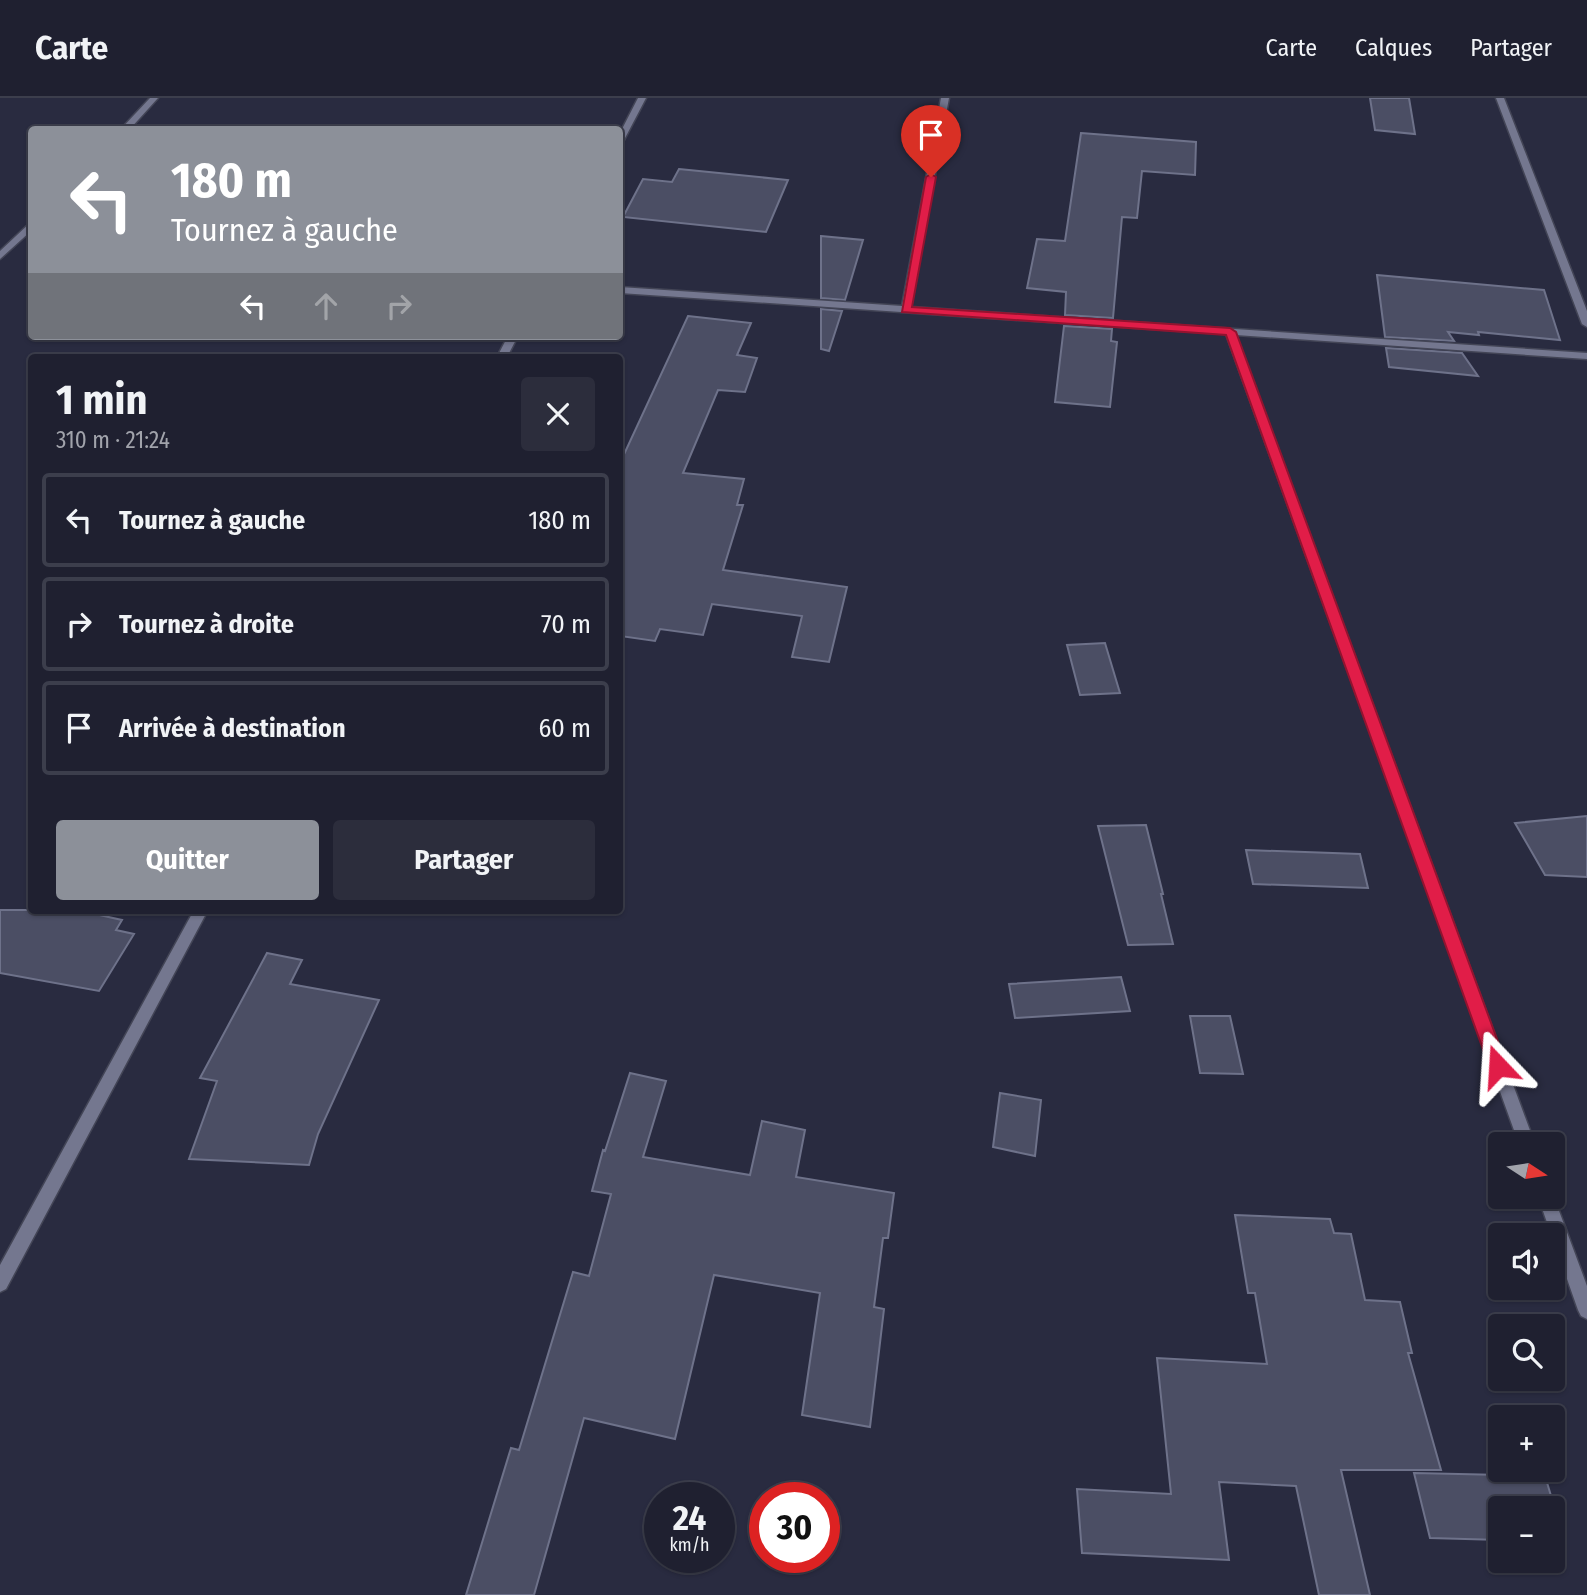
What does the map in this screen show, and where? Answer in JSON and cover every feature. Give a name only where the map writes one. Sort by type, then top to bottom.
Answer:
[{"type":"street","points":[[128,126],[154,98]]},
{"type":"street","points":[[623,134],[642,98]]},
{"type":"street","points":[[906,309],[946,98]]},
{"type":"street","points":[[1500,98],[1587,324]]},
{"type":"street","points":[[0,256],[28,228]]},
{"type":"street","points":[[623,290],[1587,356]]},
{"type":"street","points":[[1230,332],[1523,1132]]},
{"type":"street","points":[[0,1283],[199,914]]},
{"type":"street","points":[[1550,1209],[1587,1310]]},
{"type":"building","points":[[1370,98],[1409,98],[1415,134],[1375,130]]},
{"type":"building","points":[[1081,133],[1196,142],[1195,175],[1142,171],[1137,218],[1122,217],[1113,318],[1065,315],[1066,292],[1027,288],[1037,239],[1065,241]]},
{"type":"building","points":[[679,169],[788,180],[766,232],[623,217],[643,179],[672,182]]},
{"type":"building","points":[[821,236],[863,240],[845,300],[821,298]]},
{"type":"building","points":[[1377,275],[1544,290],[1560,340],[1478,332],[1479,335],[1448,332],[1454,341],[1385,337]]},
{"type":"building","points":[[821,309],[842,311],[829,351],[821,349]]},
{"type":"building","points":[[688,316],[751,323],[737,355],[757,358],[745,392],[718,390],[683,473],[744,479],[737,505],[743,505],[723,570],[847,587],[829,662],[792,657],[802,616],[712,604],[703,635],[660,629],[655,641],[623,636],[623,457]]},
{"type":"building","points":[[1064,326],[1112,329],[1111,341],[1117,342],[1110,407],[1055,402]]},
{"type":"building","points":[[1386,348],[1462,353],[1478,376],[1389,367]]},
{"type":"building","points":[[1105,643],[1120,693],[1080,695],[1067,645]]},
{"type":"building","points":[[1587,816],[1587,877],[1545,875],[1515,823]]},
{"type":"building","points":[[1146,825],[1173,944],[1128,945],[1098,826]]},
{"type":"building","points":[[1246,850],[1360,854],[1368,888],[1253,884]]},
{"type":"building","points":[[0,910],[28,910],[28,914],[95,914],[122,920],[116,930],[134,934],[99,991],[0,973]]},
{"type":"building","points":[[267,953],[302,960],[290,984],[379,1000],[318,1134],[309,1165],[189,1159],[217,1081],[200,1078]]},
{"type":"building","points":[[1121,977],[1130,1011],[1015,1018],[1009,984]]},
{"type":"building","points":[[1190,1016],[1230,1016],[1243,1074],[1200,1073]]},
{"type":"building","points":[[630,1073],[666,1081],[643,1157],[750,1175],[762,1121],[805,1130],[796,1177],[894,1193],[888,1238],[883,1238],[874,1307],[884,1309],[870,1427],[802,1415],[820,1293],[714,1275],[675,1439],[584,1418],[534,1595],[466,1595],[511,1448],[519,1450],[573,1272],[589,1276],[611,1194],[592,1191]]},
{"type":"building","points":[[1000,1093],[1041,1100],[1035,1156],[993,1147]]},
{"type":"building","points":[[1235,1215],[1330,1219],[1334,1233],[1351,1234],[1365,1300],[1400,1302],[1412,1353],[1408,1353],[1441,1470],[1341,1470],[1370,1595],[1319,1595],[1296,1486],[1219,1482],[1229,1560],[1082,1553],[1077,1489],[1171,1494],[1157,1358],[1267,1364],[1255,1293],[1248,1293]]},
{"type":"building","points":[[1414,1473],[1488,1475],[1488,1482],[1547,1482],[1551,1496],[1488,1496],[1488,1540],[1430,1538]]},
{"type":"route","points":[[931,177],[906,309],[1230,332],[1498,1066]]}]
